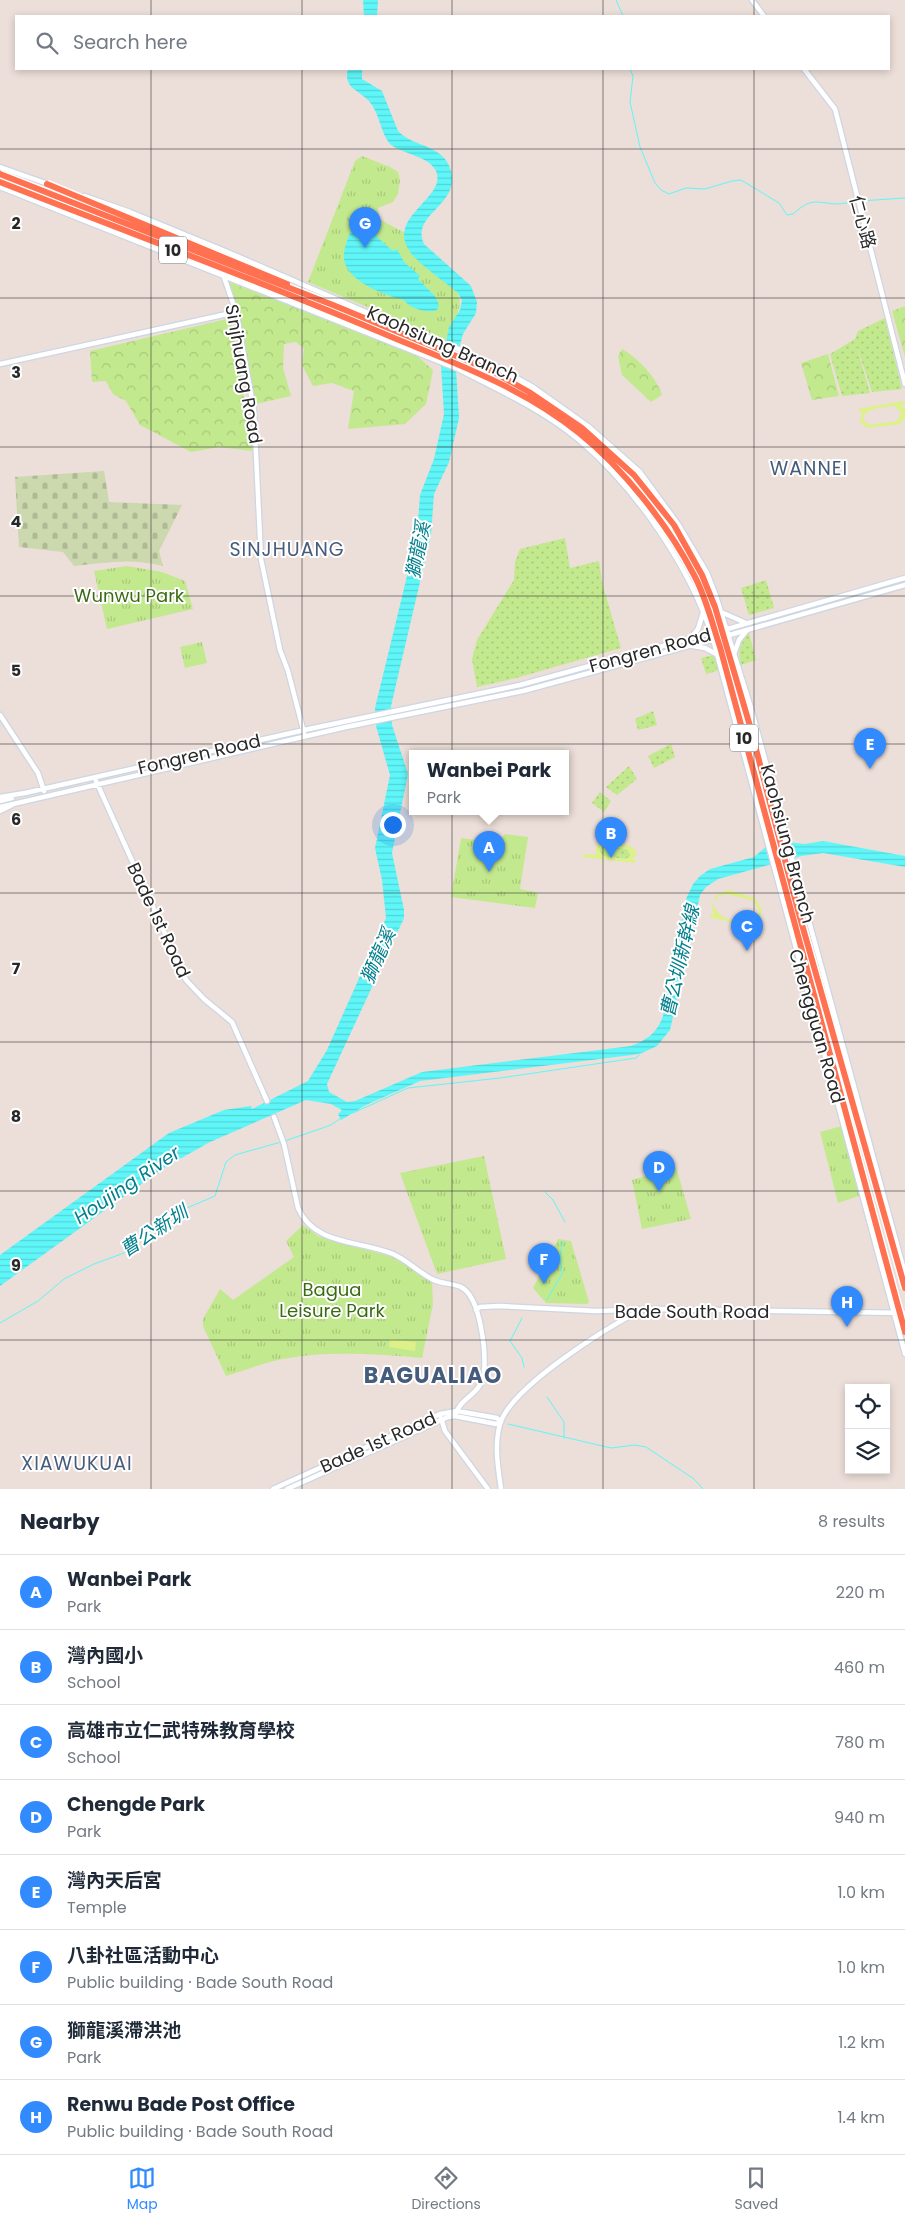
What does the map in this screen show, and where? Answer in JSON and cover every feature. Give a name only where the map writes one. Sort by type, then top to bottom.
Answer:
[{"type":"highway","name":"Kaohsiung Branch","points":[[0,174],[480,366],[529,392],[582,428],[628,469],[674,526],[702,575],[723,630],[799,914],[905,1288]]},
{"type":"highway","name":"Kaohsiung Branch","points":[[0,182],[346,318],[487,376],[526,397],[579,433],[629,482],[669,532],[695,576],[720,646],[905,1332]]},
{"type":"highway","points":[[47,184],[313,295],[333,306]]},
{"type":"highway","points":[[107,230],[322,312],[346,318]]},
{"type":"street","points":[[752,0],[763,15]]},
{"type":"street","name":"仁心路","points":[[805,70],[835,109],[857,202],[905,384]]},
{"type":"street","name":"Chengguan Road","points":[[0,167],[130,212],[461,350],[533,387],[588,426],[640,472],[678,524],[715,593],[726,629],[724,636],[751,708],[905,1274]]},
{"type":"street","points":[[0,187],[302,309],[458,369],[522,401],[579,440],[626,489],[664,537],[681,565],[703,612],[716,632],[724,636],[738,698],[751,708]]},
{"type":"street","name":"Sinjhuang Road","points":[[213,246],[236,312],[257,432],[261,560],[280,650],[288,671],[305,737]]},
{"type":"street","points":[[224,277],[225,251]]},
{"type":"street","points":[[302,309],[312,287]]},
{"type":"street","points":[[309,311],[319,290]]},
{"type":"street","points":[[0,364],[236,312]]},
{"type":"street","points":[[681,565],[696,572],[716,632]]},
{"type":"street","name":"Fongren Road","points":[[0,797],[96,780],[393,720],[523,691],[689,643],[726,629],[905,578]]},
{"type":"street","name":"Fongren Road","points":[[0,806],[96,780],[303,730],[520,685],[689,643],[713,639],[905,585]]},
{"type":"street","points":[[703,612],[698,629],[689,643],[705,648],[718,656]]},
{"type":"street","points":[[720,612],[747,623]]},
{"type":"street","points":[[733,656],[739,640],[747,630]]},
{"type":"street","name":"Chengguan Road","points":[[716,632],[713,639],[905,1354]]},
{"type":"street","points":[[0,715],[38,773],[45,795]]},
{"type":"street","name":"Bade 1st Road","points":[[96,780],[186,980],[204,999],[232,1022],[268,1101]]},
{"type":"street","name":"Fongren Road","points":[[0,801],[25,793]]},
{"type":"street","name":"Fongren Road","points":[[0,811],[25,800]]},
{"type":"street","name":"Bade 1st Road","points":[[274,1117],[283,1142],[298,1208],[302,1217],[319,1234],[393,1254],[435,1281],[462,1288],[478,1308],[483,1334],[484,1372],[478,1390],[462,1403],[456,1413]]},
{"type":"street","name":"Bade South Road","points":[[478,1308],[905,1313]]},
{"type":"street","points":[[501,1489],[497,1450],[501,1422],[514,1402],[534,1382],[614,1326],[640,1311]]},
{"type":"street","name":"Bade 1st Road","points":[[273,1489],[440,1417],[456,1413],[497,1418],[501,1422]]},
{"type":"street","points":[[440,1417],[445,1431],[488,1489]]},
{"type":"street","name":"Bade 1st Road","points":[[287,1489],[440,1417]]},
{"type":"green space","points":[[362,156],[398,172],[400,180],[398,194],[393,202],[378,208],[379,219],[405,233],[410,252],[457,292],[460,304],[459,310],[446,340],[308,282],[355,161]]},
{"type":"green space","points":[[229,282],[416,355],[433,370],[426,404],[405,424],[348,429],[354,391],[332,383],[313,386],[302,365],[304,349],[296,342],[284,344],[283,368],[291,396],[256,404]]},
{"type":"green space","points":[[905,306],[905,357],[892,311]]},
{"type":"green space","points":[[231,318],[253,451],[219,447],[191,452],[140,425],[126,401],[113,394],[106,381],[92,382],[90,351]]},
{"type":"green space","points":[[885,318],[902,389],[872,392],[856,344],[870,393],[842,396],[830,354],[855,339],[858,331]]},
{"type":"green space","points":[[622,349],[646,369],[656,382],[662,395],[651,402],[622,375],[618,356]]},
{"type":"green space","points":[[828,354],[839,396],[812,400],[801,363]]},
{"type":"green space","points":[[904,401],[905,404],[901,405],[905,409],[905,417],[900,424],[867,428],[860,422],[862,411],[857,409]],"holes":[[[895,406],[901,413],[897,421],[869,425],[863,419],[868,412],[881,408]]]},
{"type":"green space","points":[[104,471],[109,502],[182,505],[159,551],[163,566],[130,561],[74,566],[63,552],[19,547],[15,477]]},
{"type":"green space","points":[[565,538],[570,568],[599,561],[602,582],[621,648],[516,678],[477,687],[472,659],[477,640],[514,580],[515,562],[520,549]]},
{"type":"green space","name":"Wunwu Park","points":[[127,566],[162,572],[185,581],[193,609],[107,629],[94,571]]},
{"type":"green space","points":[[766,580],[774,608],[749,615],[741,588]]},
{"type":"green space","points":[[749,633],[756,660],[741,665],[740,648]]},
{"type":"green space","points":[[202,642],[207,663],[185,668],[180,647]]},
{"type":"green space","points":[[716,656],[720,670],[706,674],[701,658]]},
{"type":"green space","points":[[653,711],[657,725],[638,730],[635,719]]},
{"type":"green space","points":[[671,744],[675,757],[654,768],[648,756]]},
{"type":"green space","points":[[629,766],[637,779],[617,795],[606,787]]},
{"type":"green space","points":[[600,792],[611,801],[604,812],[592,803]]},
{"type":"green space","points":[[505,834],[528,837],[520,889],[538,893],[535,908],[451,897],[461,838],[497,843]]},
{"type":"green space","points":[[603,842],[630,846],[636,851],[636,856],[632,860],[636,861],[635,863],[583,857],[583,854],[596,855],[596,846]],"holes":[[[604,846],[627,849],[631,855],[626,859],[602,856],[599,850]]]},
{"type":"green space","points":[[604,846],[627,849],[631,856],[626,859],[602,856],[599,850]]},
{"type":"green space","points":[[728,890],[755,898],[762,910],[759,921],[754,925],[759,927],[758,929],[710,917],[710,914],[714,915],[712,908],[715,896]],"holes":[[[725,894],[753,900],[759,910],[756,919],[748,923],[739,923],[721,916],[714,904],[716,898]]]},
{"type":"green space","points":[[842,1126],[859,1196],[838,1203],[820,1132]]},
{"type":"green space","points":[[484,1156],[506,1259],[437,1274],[400,1173]]},
{"type":"green space","points":[[676,1167],[691,1219],[642,1229],[632,1180]]},
{"type":"green space","name":"Bagua Leisure Park","points":[[303,1225],[318,1236],[393,1257],[432,1281],[433,1304],[422,1358],[367,1354],[311,1355],[274,1361],[226,1376],[203,1326],[203,1319],[220,1289],[233,1300],[294,1257],[286,1241]]},
{"type":"green space","points":[[558,1239],[571,1241],[589,1302],[587,1304],[546,1303],[533,1288]]},
{"type":"green space","points":[[390,1339],[416,1342],[415,1351],[389,1347]]},
{"type":"water","points":[[363,0],[378,0],[377,15],[364,15]]},
{"type":"water","points":[[348,70],[362,70],[362,79],[382,91],[398,131],[412,141],[435,151],[447,162],[451,171],[452,183],[449,193],[443,202],[424,225],[422,234],[424,244],[471,286],[477,302],[476,313],[463,334],[460,345],[456,370],[459,418],[449,462],[434,494],[431,535],[391,706],[392,725],[408,774],[392,853],[404,918],[327,1084],[329,1092],[347,1102],[355,1101],[422,1072],[631,1046],[642,1041],[651,1035],[661,1022],[663,1016],[686,899],[693,884],[710,869],[754,857],[768,845],[787,842],[805,844],[823,841],[905,856],[905,867],[823,853],[801,856],[718,879],[706,887],[700,895],[670,1030],[657,1046],[642,1053],[632,1055],[420,1081],[366,1105],[341,1120],[338,1114],[342,1110],[331,1104],[306,1100],[210,1142],[162,1169],[0,1286],[0,1255],[169,1133],[224,1110],[251,1106],[252,1109],[308,1081],[327,1050],[386,918],[382,880],[375,848],[390,775],[376,726],[375,708],[417,535],[420,495],[434,459],[444,414],[441,366],[449,327],[460,310],[462,300],[457,292],[414,257],[404,239],[405,228],[410,218],[433,190],[437,181],[436,171],[428,162],[390,144],[372,105],[351,86],[347,76]]},
{"type":"water","points":[[359,213],[362,214],[374,234],[393,251],[397,249],[404,262],[420,276],[418,279],[435,296],[439,305],[437,310],[423,311],[414,308],[404,300],[375,290],[356,278],[349,271],[345,263],[344,254],[348,238]]},
{"type":"waterway","points":[[616,0],[623,15]]},
{"type":"waterway","points":[[630,70],[633,76],[630,102],[640,147],[655,183],[661,190],[669,194],[686,188],[705,189],[741,180],[779,203],[787,215],[793,214],[804,205],[813,202],[836,204],[856,202]]},
{"type":"waterway","points":[[860,201],[905,198]]},
{"type":"waterway","name":"曹公圳新幹線","points":[[353,1113],[408,1088],[500,1078],[636,1058],[640,1054]]},
{"type":"waterway","name":"曹公新圳","points":[[285,1141],[331,1125],[341,1118]]},
{"type":"waterway","name":"曹公新圳","points":[[0,1323],[38,1301],[64,1279],[94,1264],[124,1253],[139,1238],[173,1214],[215,1196],[226,1162],[235,1155],[281,1142]]},
{"type":"waterway","points":[[545,1192],[553,1200],[565,1222]]},
{"type":"waterway","points":[[547,1300],[562,1274],[560,1255],[563,1241]]},
{"type":"waterway","points":[[522,1318],[510,1341],[522,1358],[524,1367]]},
{"type":"waterway","points":[[547,1397],[564,1422],[564,1438]]},
{"type":"waterway","points":[[508,1424],[611,1448],[635,1445],[646,1447],[694,1479],[703,1489]]},
{"type":"place","name":"獅龍溪滯洪池","points":[[365,248]]},
{"type":"place","name":"灣內天后宮","points":[[870,769]]},
{"type":"place","name":"灣內國小","points":[[611,858]]},
{"type":"place","name":"Wanbei Park","points":[[489,872]]},
{"type":"place","name":"高雄市立仁武特殊教育學校","points":[[747,951]]},
{"type":"place","name":"Chengde Park","points":[[659,1192]]},
{"type":"place","name":"八卦社區活動中心","points":[[544,1284]]},
{"type":"place","name":"Renwu Bade Post Office","points":[[847,1327]]},
{"type":"district","name":"WANNEI","points":[[809,468]]},
{"type":"district","name":"SINJHUANG","points":[[287,549]]},
{"type":"district","name":"BAGUALIAO","points":[[433,1375]]},
{"type":"district","name":"XIAWUKUAI","points":[[77,1463]]},
{"type":"water label","name":"獅龍溪","points":[[418,550]]},
{"type":"water label","name":"獅龍溪","points":[[378,956]]},
{"type":"water label","name":"Houjing River","points":[[127,1185]]}]
